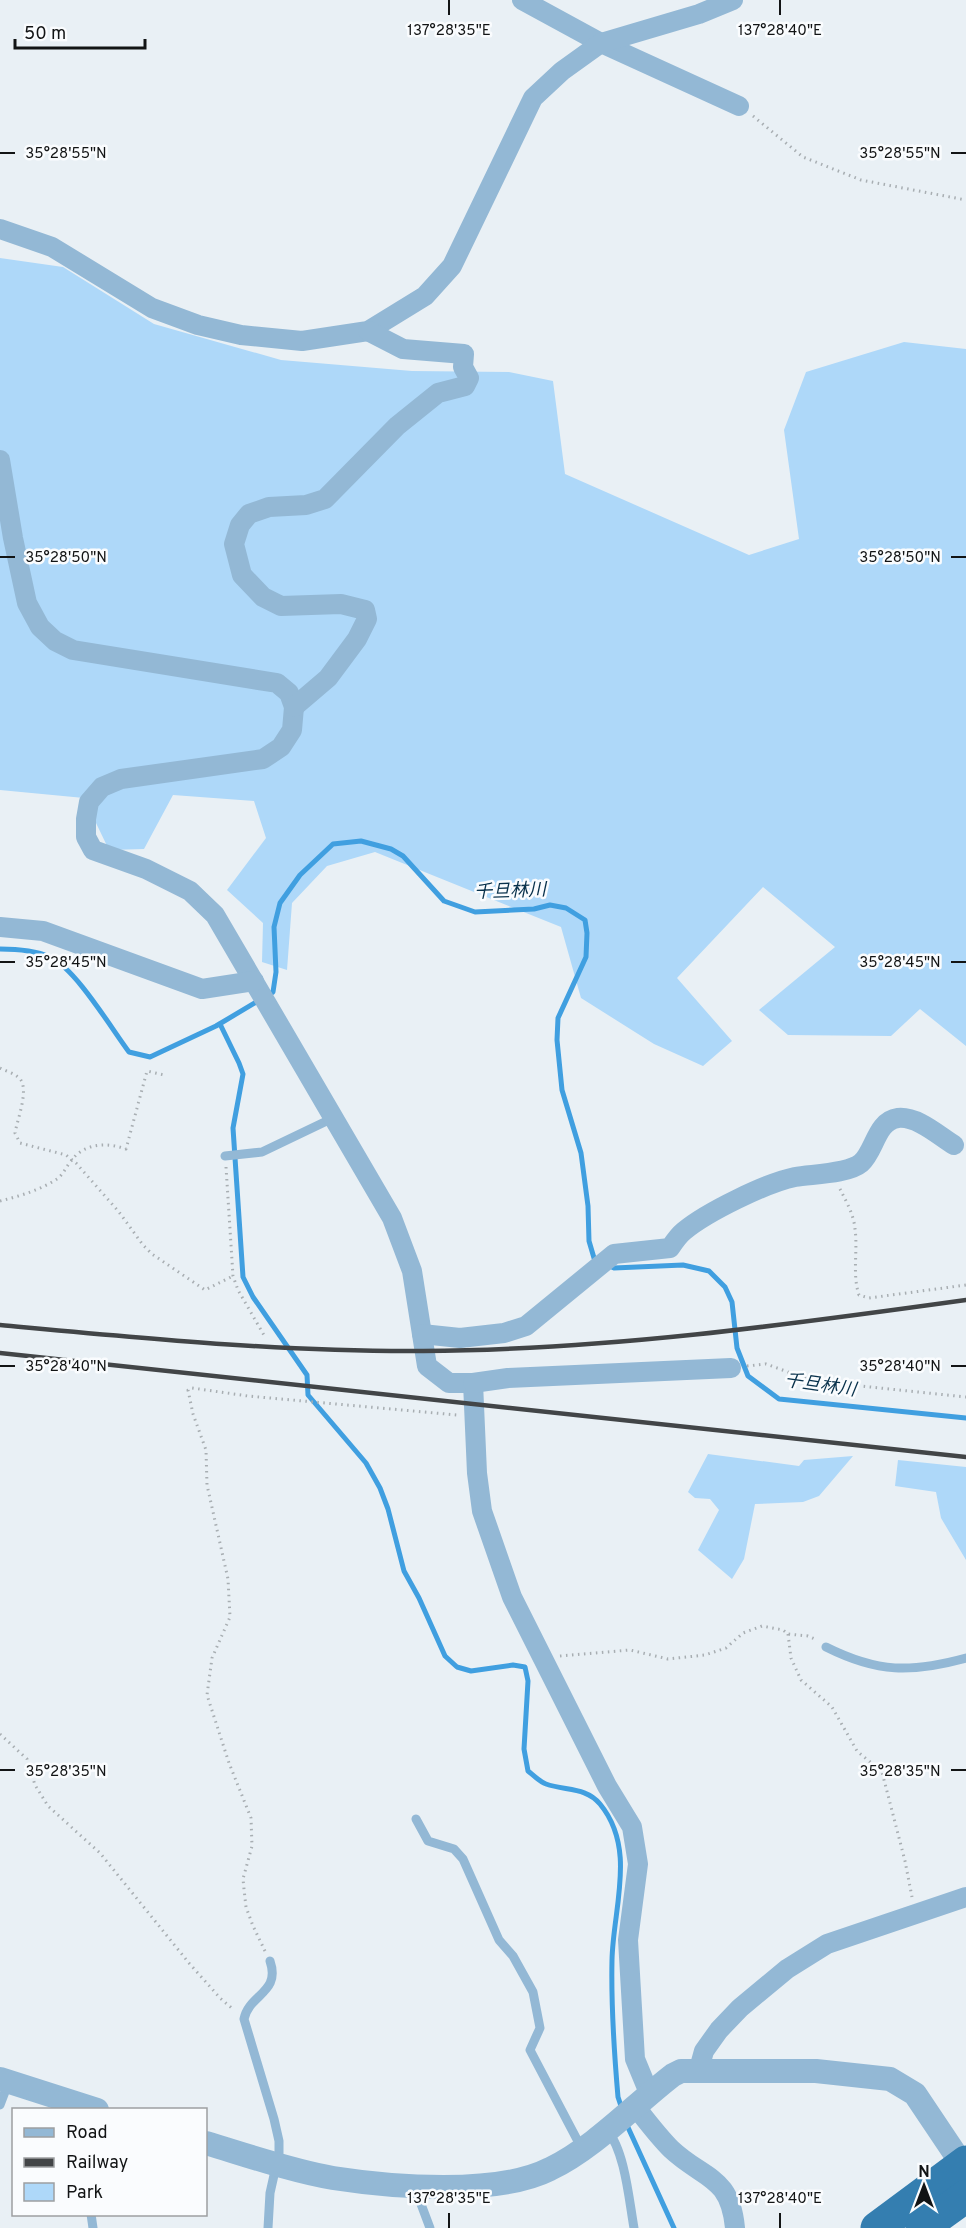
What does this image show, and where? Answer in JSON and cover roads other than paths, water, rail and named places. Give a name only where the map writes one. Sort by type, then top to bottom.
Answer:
[{"type":"highway","points":[[877,2228],[965,2173]]},
{"type":"highway","points":[[922,2228],[965,2173]]},
{"type":"street","points":[[522,0],[601,43],[740,106]]},
{"type":"street","points":[[0,229],[52,247],[152,308],[198,325],[241,336],[302,341],[368,331],[425,296],[452,266],[533,99],[562,70],[601,43],[699,14],[733,0]]},
{"type":"street","points":[[294,707],[328,678],[357,639],[368,619],[365,610],[341,604],[281,606],[263,597],[242,575],[234,544],[240,525],[249,514],[269,507],[306,505],[325,499],[397,426],[438,393],[465,386],[470,378],[462,367],[464,354],[403,349],[368,331]]},
{"type":"street","points":[[0,460],[27,603],[40,627],[55,641],[73,650],[277,682],[289,693],[294,707],[292,730],[281,747],[263,759],[121,780],[102,787],[89,802],[86,837],[93,850],[146,869],[190,891],[215,915],[392,1218],[412,1271],[427,1366],[449,1383],[474,1383],[508,1378],[731,1368]]},
{"type":"street","points":[[0,927],[43,932],[202,989],[256,984]]},
{"type":"street","points":[[422,1334],[460,1338],[504,1333],[526,1326],[614,1254],[670,1248],[682,1233],[696,1222],[762,1187],[793,1178],[850,1168],[862,1163],[880,1131],[894,1119],[910,1118],[954,1145]]},
{"type":"street","points":[[474,1383],[477,1473],[482,1511],[512,1597],[607,1786],[632,1827],[638,1864],[628,1940],[639,2102],[671,2149],[722,2187],[732,2204],[735,2228]]},
{"type":"street","points":[[699,2069],[705,2051],[720,2030],[740,2008],[787,1969],[827,1944],[966,1898]]},
{"type":"street","points":[[207,2143],[333,2178],[414,2186],[452,2187],[514,2181],[549,2170],[582,2149],[673,2074],[681,2071],[699,2069],[816,2071],[891,2079],[915,2094],[965,2173]]},
{"type":"street","points":[[5,2081],[94,2108]]},
{"type":"lane","points":[[225,1156],[262,1152],[333,1118]]},
{"type":"lane","points":[[826,1647],[866,1664],[909,1670],[933,1667],[966,1658]]},
{"type":"lane","points":[[416,1819],[428,1841],[454,1849],[462,1859],[500,1940],[513,1956],[533,1992],[540,2028],[530,2050],[582,2149]]},
{"type":"lane","points":[[268,2228],[270,2193],[279,2153],[274,2119],[244,2019],[250,2006],[263,1994],[271,1982],[273,1972],[270,1961]]},
{"type":"lane","points":[[0,2105],[5,2081]]},
{"type":"lane","points":[[610,2126],[624,2172],[634,2228]]},
{"type":"lane","points":[[414,2186],[430,2228]]},
{"type":"waterway","name":"千旦林川","points":[[0,949],[38,953],[60,964],[82,986],[129,1052],[150,1057],[216,1026],[273,992],[276,972],[274,927],[280,903],[300,875],[333,844],[361,841],[391,849],[403,856],[444,901],[475,912],[534,909],[550,905],[566,908],[585,920],[586,957],[558,1018],[557,1040],[562,1090],[581,1153],[588,1206],[589,1241],[594,1258],[599,1261]]},
{"type":"waterway","points":[[220,1024],[243,1074],[233,1128],[243,1277],[253,1297],[307,1375],[308,1395],[366,1463],[380,1488],[388,1509],[404,1571],[445,1656],[457,1667],[471,1671],[513,1665],[525,1667],[528,1681],[524,1749],[528,1771],[546,1784],[588,1795],[600,1804],[611,1821],[618,1840],[620,1859],[612,1977],[618,2097],[622,2109]]},
{"type":"waterway","name":"千旦林川","points":[[607,1265],[614,1268],[683,1265],[709,1271],[725,1287],[732,1302],[737,1348],[748,1376],[779,1399],[966,1418]]},
{"type":"waterway","points":[[626,2123],[674,2228]]},
{"type":"railway","points":[[0,1325],[264,1347],[370,1351],[491,1350],[695,1334],[966,1300]]},
{"type":"railway","points":[[0,1353],[966,1457]]}]
